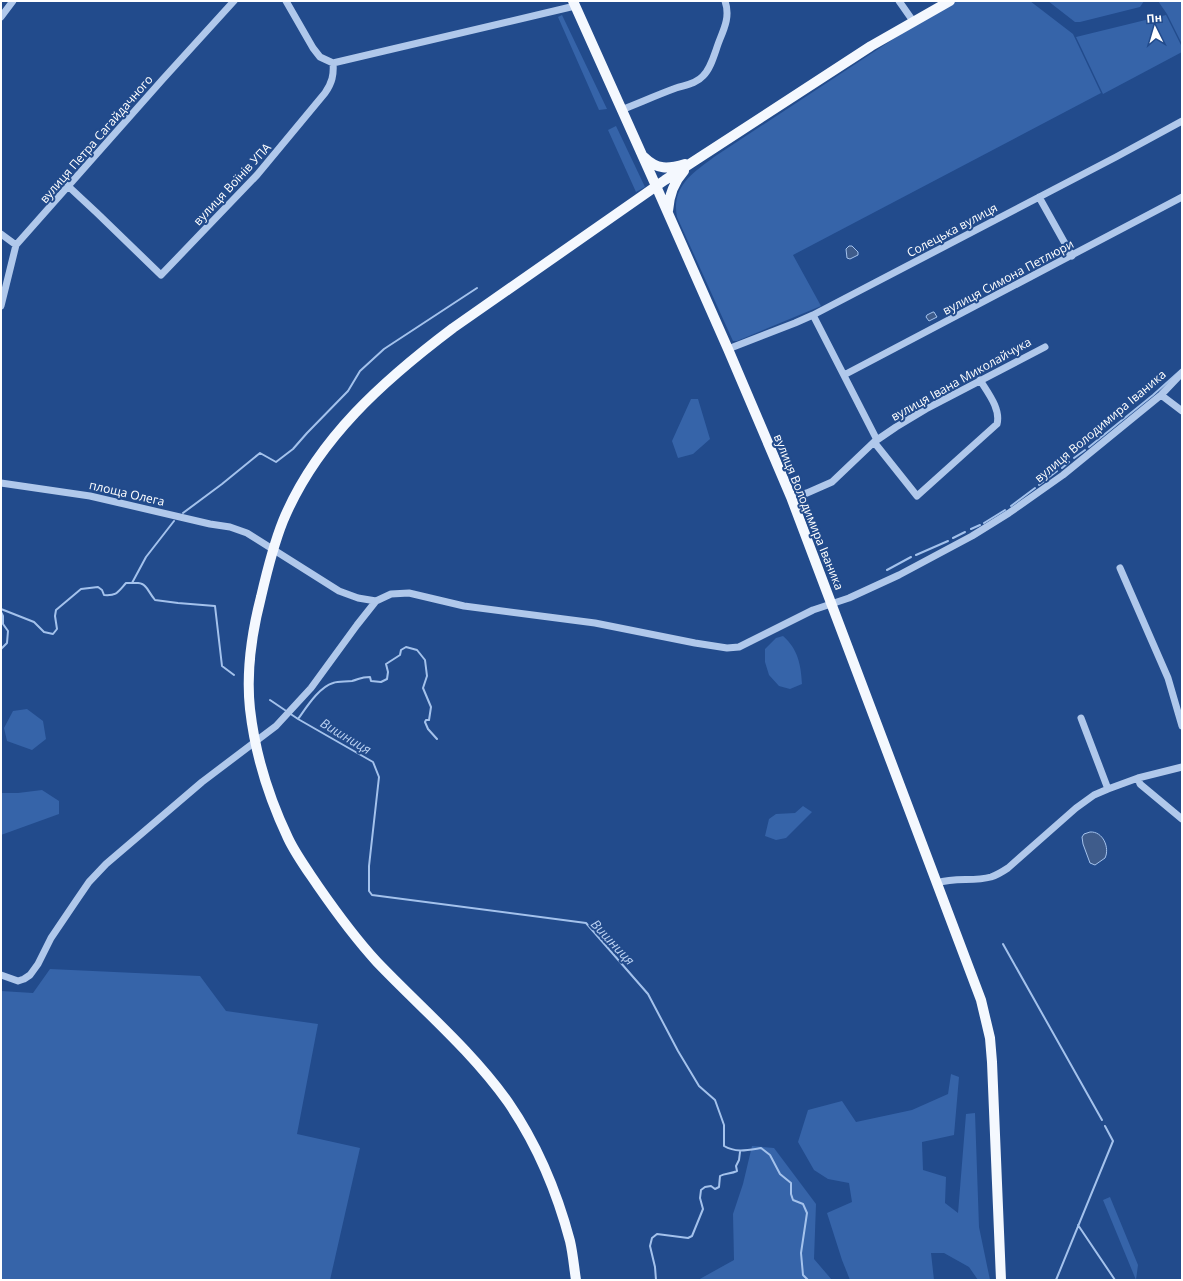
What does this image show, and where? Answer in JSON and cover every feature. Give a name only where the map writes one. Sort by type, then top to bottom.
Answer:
[{"type":"main road","points":[[576,1280],[571,1244],[551,1183],[530,1140],[508,1103],[478,1065],[443,1027],[376,961],[340,918],[289,840],[274,804],[255,742],[250,708],[249,682],[250,663],[258,606],[273,549],[287,513],[299,489],[314,464],[334,437],[371,397],[423,351],[453,328],[656,186],[865,50],[950,1]]},
{"type":"main road","name":"вулиця Володимира Іваника","points":[[574,4],[728,349],[791,497],[831,604]]},
{"type":"main road","points":[[641,154],[653,165],[658,167],[677,166],[694,161]]},
{"type":"main road","points":[[668,213],[669,200],[673,188],[681,175],[694,161]]},
{"type":"main road","points":[[831,604],[981,1000],[990,1038],[994,1095],[1001,1280]]},
{"type":"street","points":[[1,17],[13,1]]},
{"type":"street","name":"вулиця Петра Сагайдачного","points":[[1,306],[16,245],[234,1]]},
{"type":"street","points":[[286,1],[320,57],[333,63],[574,4]]},
{"type":"street","points":[[621,110],[675,88],[698,81],[704,75],[708,69],[725,28],[727,9],[725,1]]},
{"type":"street","points":[[899,1],[913,21]]},
{"type":"street","name":"вулиця Воїнів УПА","points":[[68,186],[161,275],[257,175],[325,93],[333,79],[333,63]]},
{"type":"street","name":"Солецька вулиця","points":[[728,349],[813,315],[1182,121]]},
{"type":"street","points":[[1039,197],[1072,256]]},
{"type":"street","name":"вулиця Симона Петлюри","points":[[844,375],[1182,197]]},
{"type":"street","points":[[1,234],[16,245]]},
{"type":"street","points":[[813,315],[844,375],[875,441],[917,496],[997,424],[999,418],[994,404],[980,380]]},
{"type":"street","name":"вулиця Івана Миколайчука","points":[[791,497],[806,493],[832,482],[875,441],[926,409],[1045,347]]},
{"type":"street","name":"вулиця Володимира Іваника","points":[[831,604],[849,598],[899,574],[972,536],[1009,513],[1063,475],[1161,395],[1182,373]]},
{"type":"street","points":[[1161,395],[1182,411]]},
{"type":"street","name":"площа Олега","points":[[1,483],[90,496],[210,524],[230,527],[247,533],[338,591],[376,602]]},
{"type":"street","points":[[1120,568],[1168,678],[1182,726]]},
{"type":"street","points":[[1,975],[18,981],[30,975],[38,964],[51,938],[89,882],[106,864],[202,782],[276,726],[312,688],[357,625],[376,602],[391,594],[409,593],[464,606],[596,623],[663,638],[727,648],[739,647],[753,642],[813,610],[831,604]]},
{"type":"street","points":[[1081,718],[1108,789]]},
{"type":"street","points":[[937,883],[952,879],[984,878],[1002,872],[1076,808],[1094,796],[1108,789],[1182,767]]},
{"type":"street","points":[[1139,781],[1182,819]]},
{"type":"shaded area","points":[[957,1],[1030,1],[1073,34],[1101,93],[793,255],[821,306],[737,341],[733,341],[677,217],[677,197],[685,181],[714,157],[901,34]]},
{"type":"shaded area","points":[[1048,1],[1144,1],[1140,7],[1075,22]]},
{"type":"shaded area","points":[[1158,1],[1182,1],[1182,44],[1167,14]]},
{"type":"shaded area","points":[[562,15],[607,109],[599,110],[558,17]]},
{"type":"shaded area","points":[[1166,15],[1182,47],[1182,52],[1103,94],[1076,37]]},
{"type":"shaded area","points":[[616,126],[645,187],[636,192],[608,130]]},
{"type":"shaded area","points":[[849,246],[852,246],[858,252],[858,255],[850,259],[847,258],[846,249]]},
{"type":"shaded area","points":[[933,312],[937,317],[929,321],[926,317]]},
{"type":"shaded area","points":[[691,399],[698,399],[710,439],[693,454],[678,458],[672,441]]},
{"type":"shaded area","points":[[783,636],[792,646],[798,658],[801,670],[802,684],[790,689],[779,686],[769,675],[765,662],[765,649],[776,638]]},
{"type":"shaded area","points":[[27,709],[43,721],[46,739],[32,750],[7,741],[4,728],[13,711]]},
{"type":"shaded area","points":[[42,790],[59,801],[59,814],[1,835],[1,793],[18,793]]},
{"type":"shaded area","points":[[803,806],[812,812],[786,838],[776,840],[765,836],[769,819],[776,814],[795,813]]},
{"type":"shaded area","points":[[1095,832],[1102,837],[1107,850],[1105,858],[1095,865],[1090,863],[1083,844],[1082,837],[1084,834]]},
{"type":"shaded area","points":[[50,969],[200,976],[226,1011],[318,1024],[297,1134],[360,1148],[330,1280],[1,1280],[1,991],[33,993]]},
{"type":"shaded area","points":[[951,1074],[959,1077],[954,1135],[922,1142],[923,1170],[946,1177],[945,1203],[958,1213],[966,1114],[975,1113],[979,1227],[990,1280],[978,1280],[969,1267],[944,1253],[931,1253],[934,1280],[850,1280],[827,1213],[852,1202],[849,1183],[828,1179],[814,1170],[798,1142],[808,1110],[842,1101],[856,1122],[912,1110],[948,1094]]},
{"type":"shaded area","points":[[752,1146],[774,1148],[816,1204],[814,1259],[832,1280],[698,1280],[734,1260],[733,1214],[743,1184]]},
{"type":"shaded area","points":[[1110,1197],[1138,1265],[1136,1280],[1103,1200]]},
{"type":"waterway","points":[[183,513],[260,453],[276,462],[293,449],[348,391],[360,371],[384,349],[477,288]]},
{"type":"waterway","points":[[1089,447],[1153,395],[1182,369]]},
{"type":"waterway","points":[[1074,458],[1085,450]]},
{"type":"waterway","points":[[1062,468],[1069,462]]},
{"type":"waterway","points":[[1039,485],[1057,471]]},
{"type":"waterway","points":[[1011,506],[1035,488]]},
{"type":"waterway","points":[[984,523],[1005,510]]},
{"type":"waterway","points":[[132,583],[146,557],[174,521]]},
{"type":"waterway","points":[[971,529],[980,525]]},
{"type":"waterway","points":[[953,538],[965,532]]},
{"type":"waterway","points":[[916,555],[948,541]]},
{"type":"waterway","points":[[887,570],[911,557]]},
{"type":"waterway","name":"Вишниця","points":[[1,609],[34,622],[44,632],[53,634],[57,629],[55,616],[56,610],[81,589],[98,587],[102,590],[104,595],[112,595],[117,593],[126,583],[139,583],[147,588],[155,600],[215,606],[222,666],[234,675]]},
{"type":"waterway","points":[[1,612],[3,616],[3,624],[8,631],[7,643],[1,649]]},
{"type":"waterway","points":[[298,719],[313,698],[328,685],[335,682],[352,681],[364,677],[370,677],[371,681],[381,682],[387,679],[388,672],[386,664],[400,655],[401,650],[406,647],[417,650],[425,660],[427,676],[423,688],[431,707],[429,720],[426,720],[425,722],[428,729],[437,739]]},
{"type":"waterway","name":"Вишниця","points":[[270,700],[298,719],[373,762],[379,777],[369,866],[369,891],[372,895],[586,923],[648,994],[678,1051],[699,1086],[715,1100],[724,1125],[724,1146],[733,1150],[761,1148],[770,1155],[780,1174],[791,1183],[791,1194],[793,1200],[803,1204],[807,1213],[801,1253],[803,1275],[808,1280]]},
{"type":"waterway","points":[[1003,944],[1102,1120]]},
{"type":"waterway","points":[[1056,1280],[1113,1141],[1105,1126]]},
{"type":"waterway","name":"Вишниця","points":[[656,1280],[655,1267],[650,1246],[652,1238],[657,1234],[688,1238],[692,1236],[703,1209],[700,1198],[701,1190],[705,1187],[711,1186],[715,1189],[719,1187],[720,1176],[737,1171],[736,1166],[739,1160],[740,1152]]},
{"type":"waterway","points":[[1078,1225],[1115,1280]]}]
